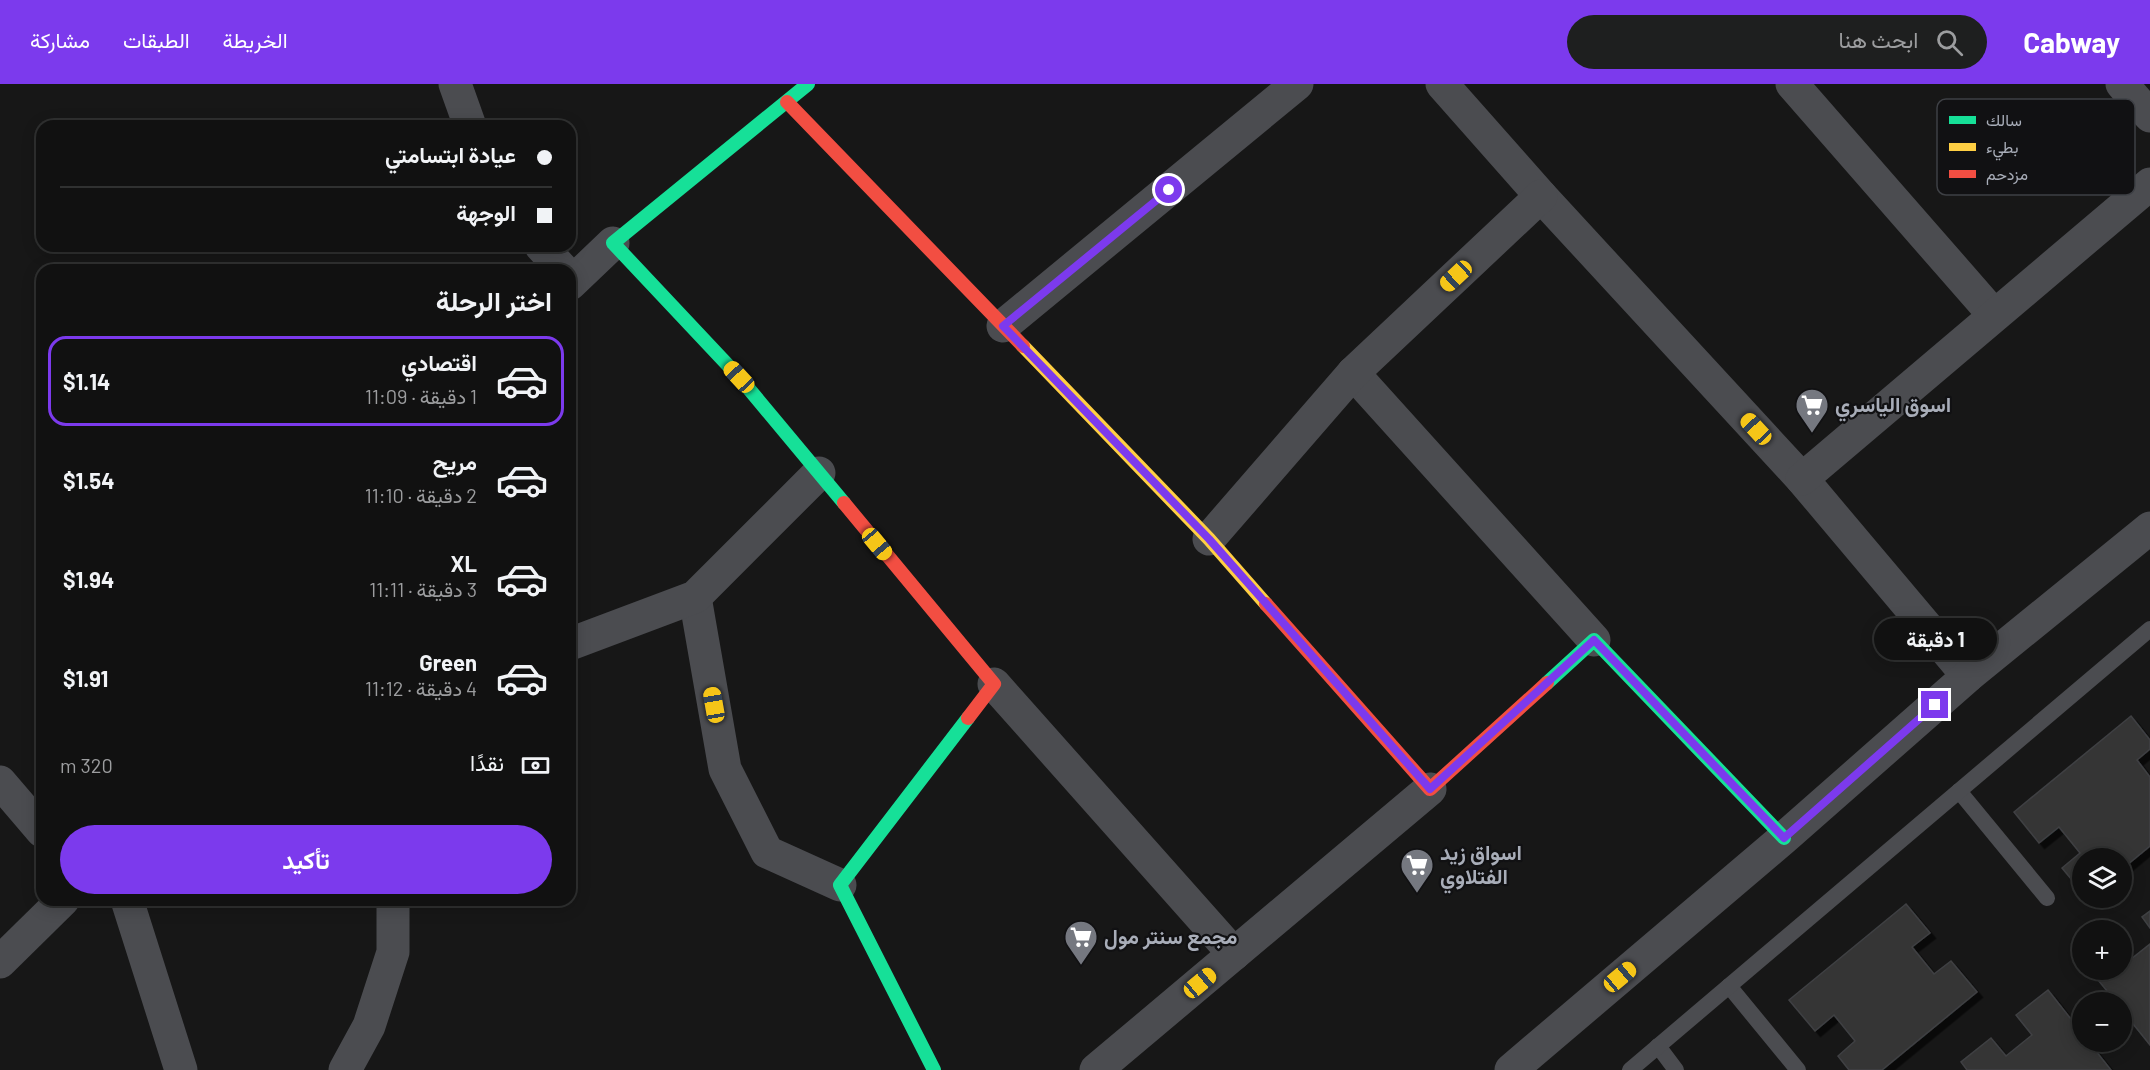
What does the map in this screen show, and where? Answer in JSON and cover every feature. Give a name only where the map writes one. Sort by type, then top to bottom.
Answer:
[{"type":"street","points":[[455,84],[468,120]]},
{"type":"street","points":[[576,272],[808,84]]},
{"type":"street","points":[[1003,326],[1297,84]]},
{"type":"street","points":[[1442,84],[1541,196],[1802,479],[1968,676]]},
{"type":"street","points":[[1792,84],[1994,315]]},
{"type":"street","points":[[2122,84],[2150,116]]},
{"type":"street","points":[[787,102],[1209,539],[1430,789]]},
{"type":"street","points":[[1802,479],[2150,184]]},
{"type":"street","points":[[1209,539],[1353,373],[1541,196]]},
{"type":"street","points":[[613,243],[739,377],[994,684],[1234,954]]},
{"type":"street","points":[[546,252],[557,264]]},
{"type":"street","points":[[1353,373],[1594,640],[1784,838]]},
{"type":"street","points":[[576,642],[694,597],[819,473]]},
{"type":"street","points":[[1511,1070],[1784,838],[1968,676],[2150,528]]},
{"type":"street","points":[[694,597],[725,769],[751,821],[767,852],[840,885],[934,1070]]},
{"type":"street","points":[[1096,1070],[1430,789],[1594,640]]},
{"type":"street","points":[[840,885],[994,684]]},
{"type":"street","points":[[0,782],[36,824]]},
{"type":"street","points":[[0,962],[57,906]]},
{"type":"street","points":[[129,906],[181,1070]]},
{"type":"street","points":[[345,1070],[369,1026],[393,952],[393,906]]},
{"type":"lane","points":[[1630,1070],[2150,629]]},
{"type":"lane","points":[[1959,790],[2047,898]]},
{"type":"lane","points":[[1729,986],[1798,1070]]},
{"type":"lane","points":[[1658,1046],[1676,1070]]},
{"type":"building","points":[[2131,716],[2150,740],[2150,749],[2137,760],[2150,777],[2150,846],[2132,861],[2132,848],[2076,848],[2059,827],[2039,843],[2014,812]]},
{"type":"building","points":[[2072,860],[2072,880],[2062,868]]},
{"type":"building","points":[[1906,904],[1930,933],[1912,947],[1934,974],[1951,961],[1977,992],[1882,1070],[1849,1070],[1838,1056],[1855,1041],[1834,1015],[1815,1031],[1789,1000]]},
{"type":"building","points":[[2150,911],[2150,928],[2142,917]]},
{"type":"building","points":[[2150,944],[2150,1045],[2132,1023],[2132,992],[2108,992],[2098,980],[2132,980],[2132,958]]},
{"type":"building","points":[[2048,990],[2072,1020],[2072,1052],[2097,1052],[2111,1070],[1967,1070],[1961,1062],[1991,1038],[2006,1056],[2032,1035],[2016,1015]]},
{"type":"traffic: fast","points":[[808,84],[613,243],[739,377],[844,503]]},
{"type":"traffic: fast","points":[[1547,683],[1594,640],[1784,838]]},
{"type":"traffic: fast","points":[[934,1070],[840,885],[968,718]]},
{"type":"traffic: slow","points":[[1023,346],[1209,539],[1266,604]]},
{"type":"traffic: jam","points":[[787,102],[1023,346]]},
{"type":"traffic: jam","points":[[844,503],[994,684],[968,718]]},
{"type":"traffic: jam","points":[[1266,604],[1430,789],[1547,683]]},
{"type":"place","name":"اسوق الياسري","points":[[1812,434]]},
{"type":"place","name":"اسواق زيد الفتلاوي","points":[[1417,894]]},
{"type":"place","name":"مجمع سنتر مول","points":[[1081,966]]},
{"type":"route","points":[[1169,190],[1003,326],[1209,539],[1430,789],[1594,640],[1784,838],[1935,705]]}]
